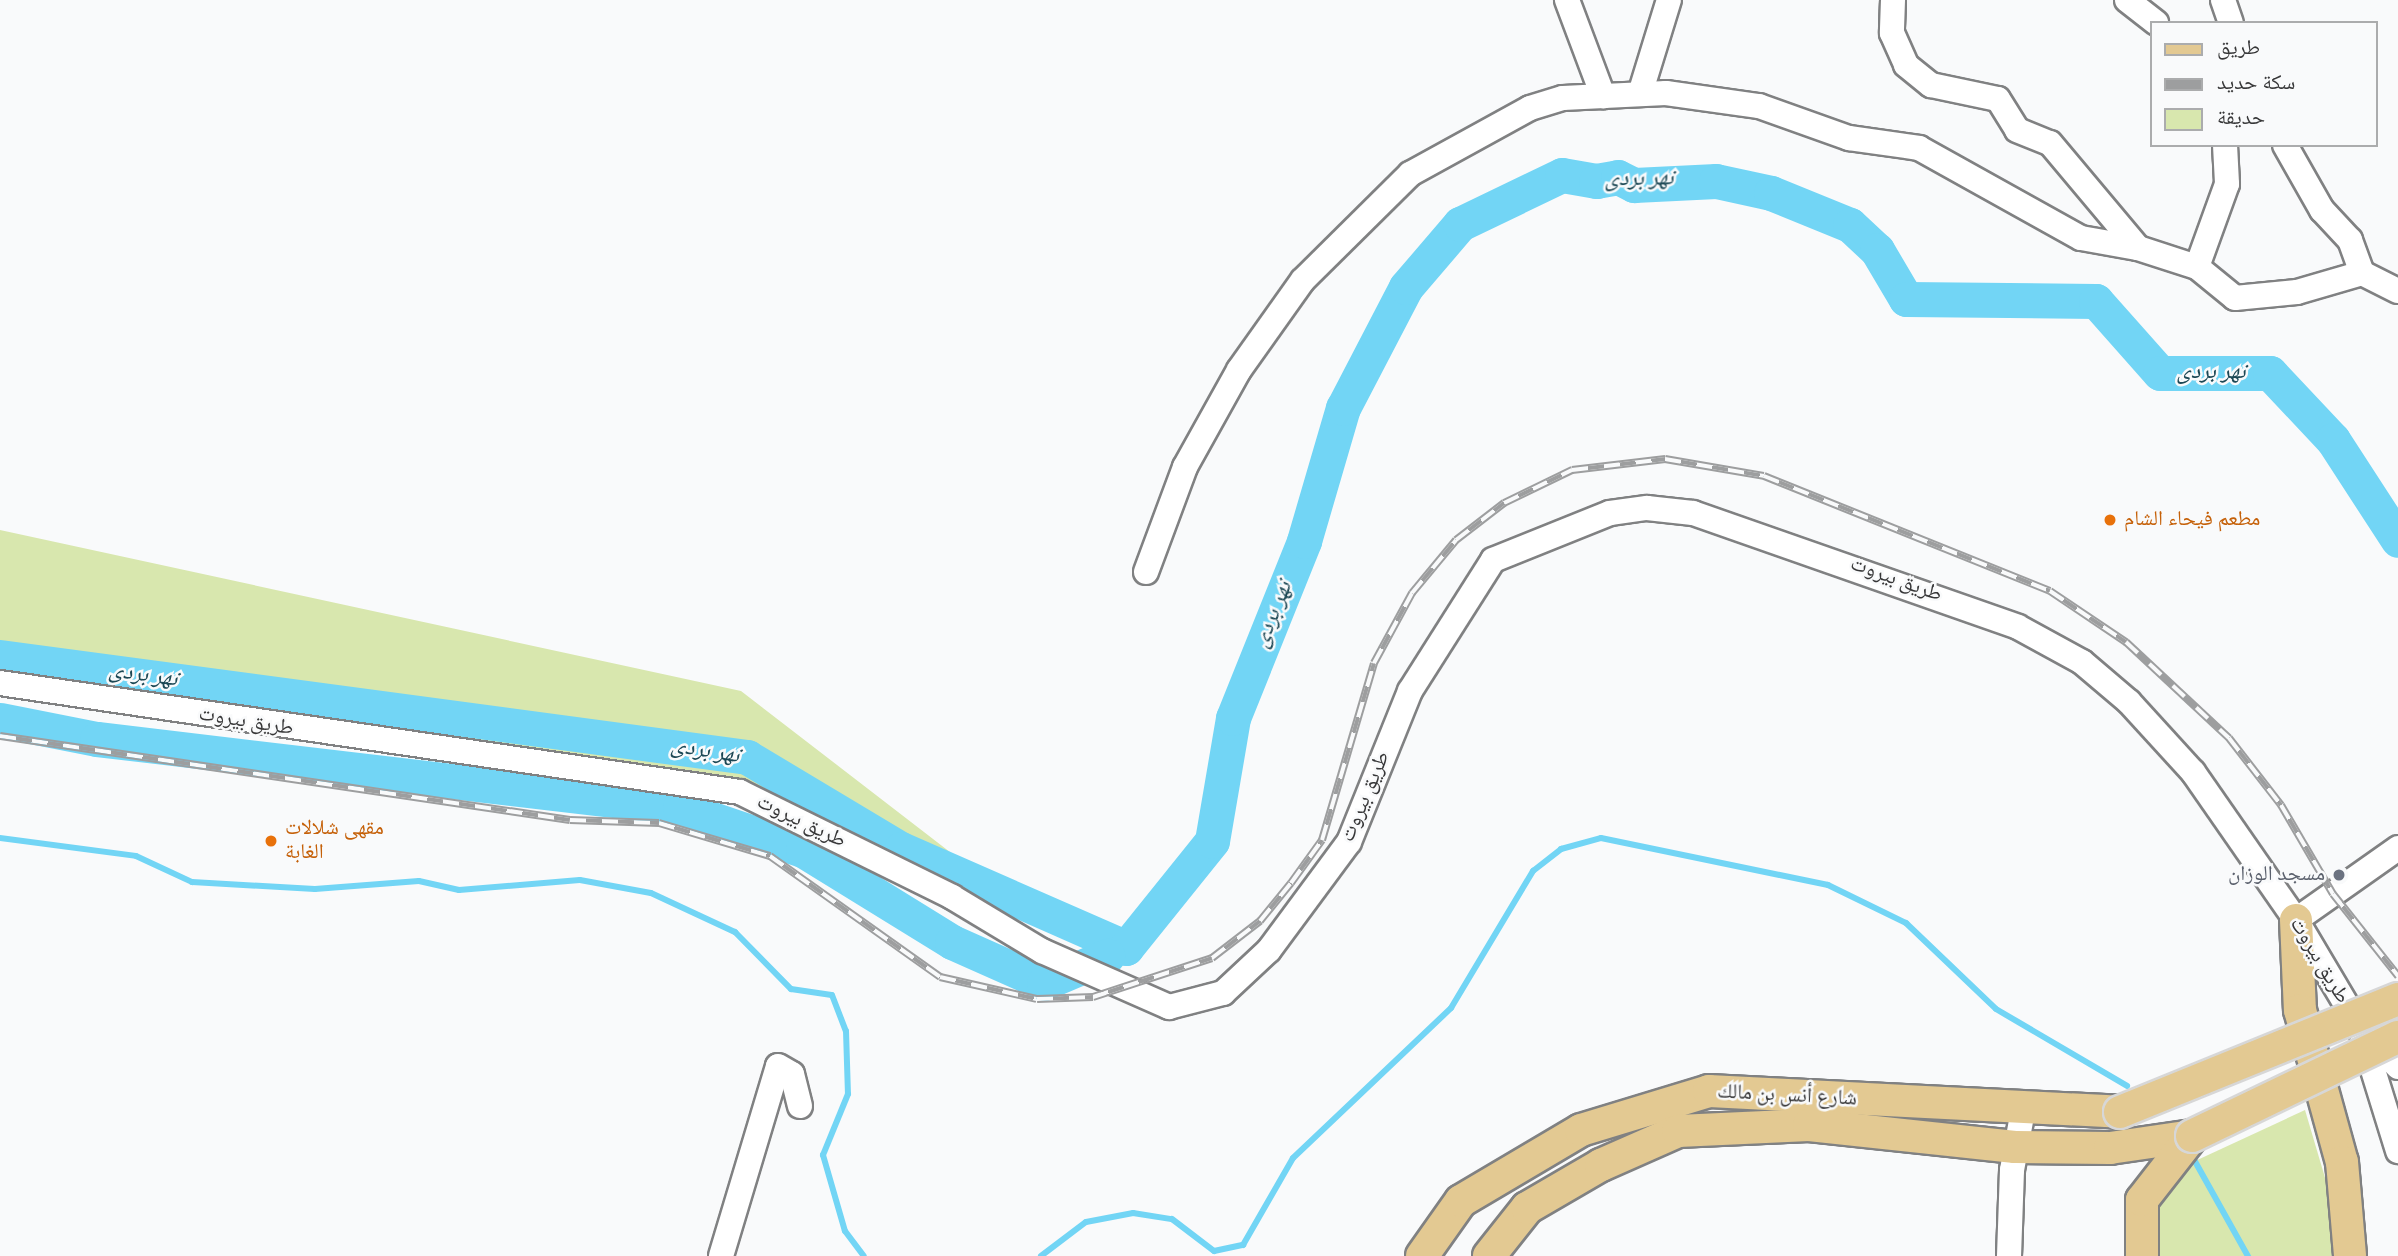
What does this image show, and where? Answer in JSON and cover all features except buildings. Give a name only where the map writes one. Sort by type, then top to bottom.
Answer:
[{"type":"main road","points":[[2296,920],[2300,1010],[2342,1162],[2350,1256]]},
{"type":"main road","name":"شارع أنس بن مالك","points":[[1422,1256],[1461,1201],[1581,1130],[1709,1091],[2023,1110],[2120,1112],[2398,999]]},
{"type":"main road","points":[[2142,1256],[2143,1200],[2192,1136],[2398,1037]]},
{"type":"main road","name":"شارع أنس بن مالك","points":[[1489,1256],[1527,1208],[1601,1165],[1678,1131],[1809,1125],[2015,1147],[2110,1148],[2192,1136]]},
{"type":"street","points":[[1567,0],[1603,96]]},
{"type":"street","points":[[1640,94],[1669,0]]},
{"type":"street","points":[[1893,0],[1892,33],[1906,65],[1931,85],[1998,99],[2017,130],[2050,143],[2138,248]]},
{"type":"street","points":[[2127,0],[2153,21]]},
{"type":"street","points":[[2223,0],[2230,21]]},
{"type":"street","points":[[1146,572],[1185,467],[1239,370],[1303,280],[1384,197],[1440,152],[1530,108],[1603,96],[1640,94],[1759,106],[1849,138],[1919,148],[2081,238],[2138,248],[2197,267],[2235,298],[2297,292],[2362,274],[2398,290]]},
{"type":"street","points":[[2197,267],[2227,184],[2225,147]]},
{"type":"street","points":[[2286,147],[2322,210],[2350,240],[2362,274]]},
{"type":"street","name":"طريق بيروت","points":[[0,683],[740,792],[952,897],[1042,951],[1098,978],[1169,1007],[1223,993],[1269,950],[1349,842],[1410,691],[1493,560],[1610,513],[1647,508],[1693,513],[1820,553],[2018,627],[2082,662],[2165,738],[2296,920],[2360,1028],[2398,1151]]},
{"type":"street","points":[[2296,920],[2398,848]]},
{"type":"street","points":[[2360,1028],[2398,1067]]},
{"type":"street","points":[[721,1256],[778,1066],[792,1074],[800,1106]]},
{"type":"street","points":[[2009,1256],[2015,1147],[2023,1110]]},
{"type":"green space","points":[[0,530],[741,691],[1007,896],[742,781],[0,671]]},
{"type":"green space","points":[[2305,1110],[2331,1198],[2336,1256],[2152,1256],[2153,1211],[2180,1168]]},
{"type":"waterway","name":"نهر بردى","points":[[0,657],[747,757],[901,849],[1126,948],[1212,841],[1233,718],[1304,541],[1343,408],[1406,287],[1460,224],[1562,175],[1596,181],[1618,177],[1634,185],[1716,181],[1771,193],[1850,225],[1877,250],[1906,299],[2096,301],[2160,373],[2270,373],[2333,440],[2398,540]]},
{"type":"waterway","points":[[0,720],[97,739],[680,808],[803,850],[952,942],[1044,983],[1107,956]]},
{"type":"waterway","points":[[0,838],[136,856],[192,882],[315,889],[419,881],[459,890],[580,880],[651,893],[735,932],[791,989],[832,995],[846,1031],[848,1094],[823,1155],[845,1231],[864,1256]]},
{"type":"waterway","points":[[1041,1256],[1086,1222],[1133,1213],[1172,1219],[1214,1251],[1243,1245],[1293,1158],[1451,1008],[1533,871],[1561,849],[1601,838],[1828,885],[1906,923],[1996,1009],[2127,1086]]},
{"type":"waterway","points":[[2192,1156],[2248,1256]]},
{"type":"railway","points":[[0,736],[570,820],[659,823],[770,856],[940,977],[1037,999],[1093,997],[1212,958],[1260,921],[1291,883],[1322,840],[1374,663],[1412,593],[1456,540],[1504,503],[1572,470],[1665,459],[1764,476],[2050,591],[2126,642],[2229,738],[2281,805],[2333,894],[2398,976]]},
{"type":"place","name":"مطعم فيحاء الشام","points":[[2110,520]]},
{"type":"place","name":"مقهى شلالات الغابة","points":[[271,841]]},
{"type":"place","name":"مسجد الوزان","points":[[2339,875]]}]
